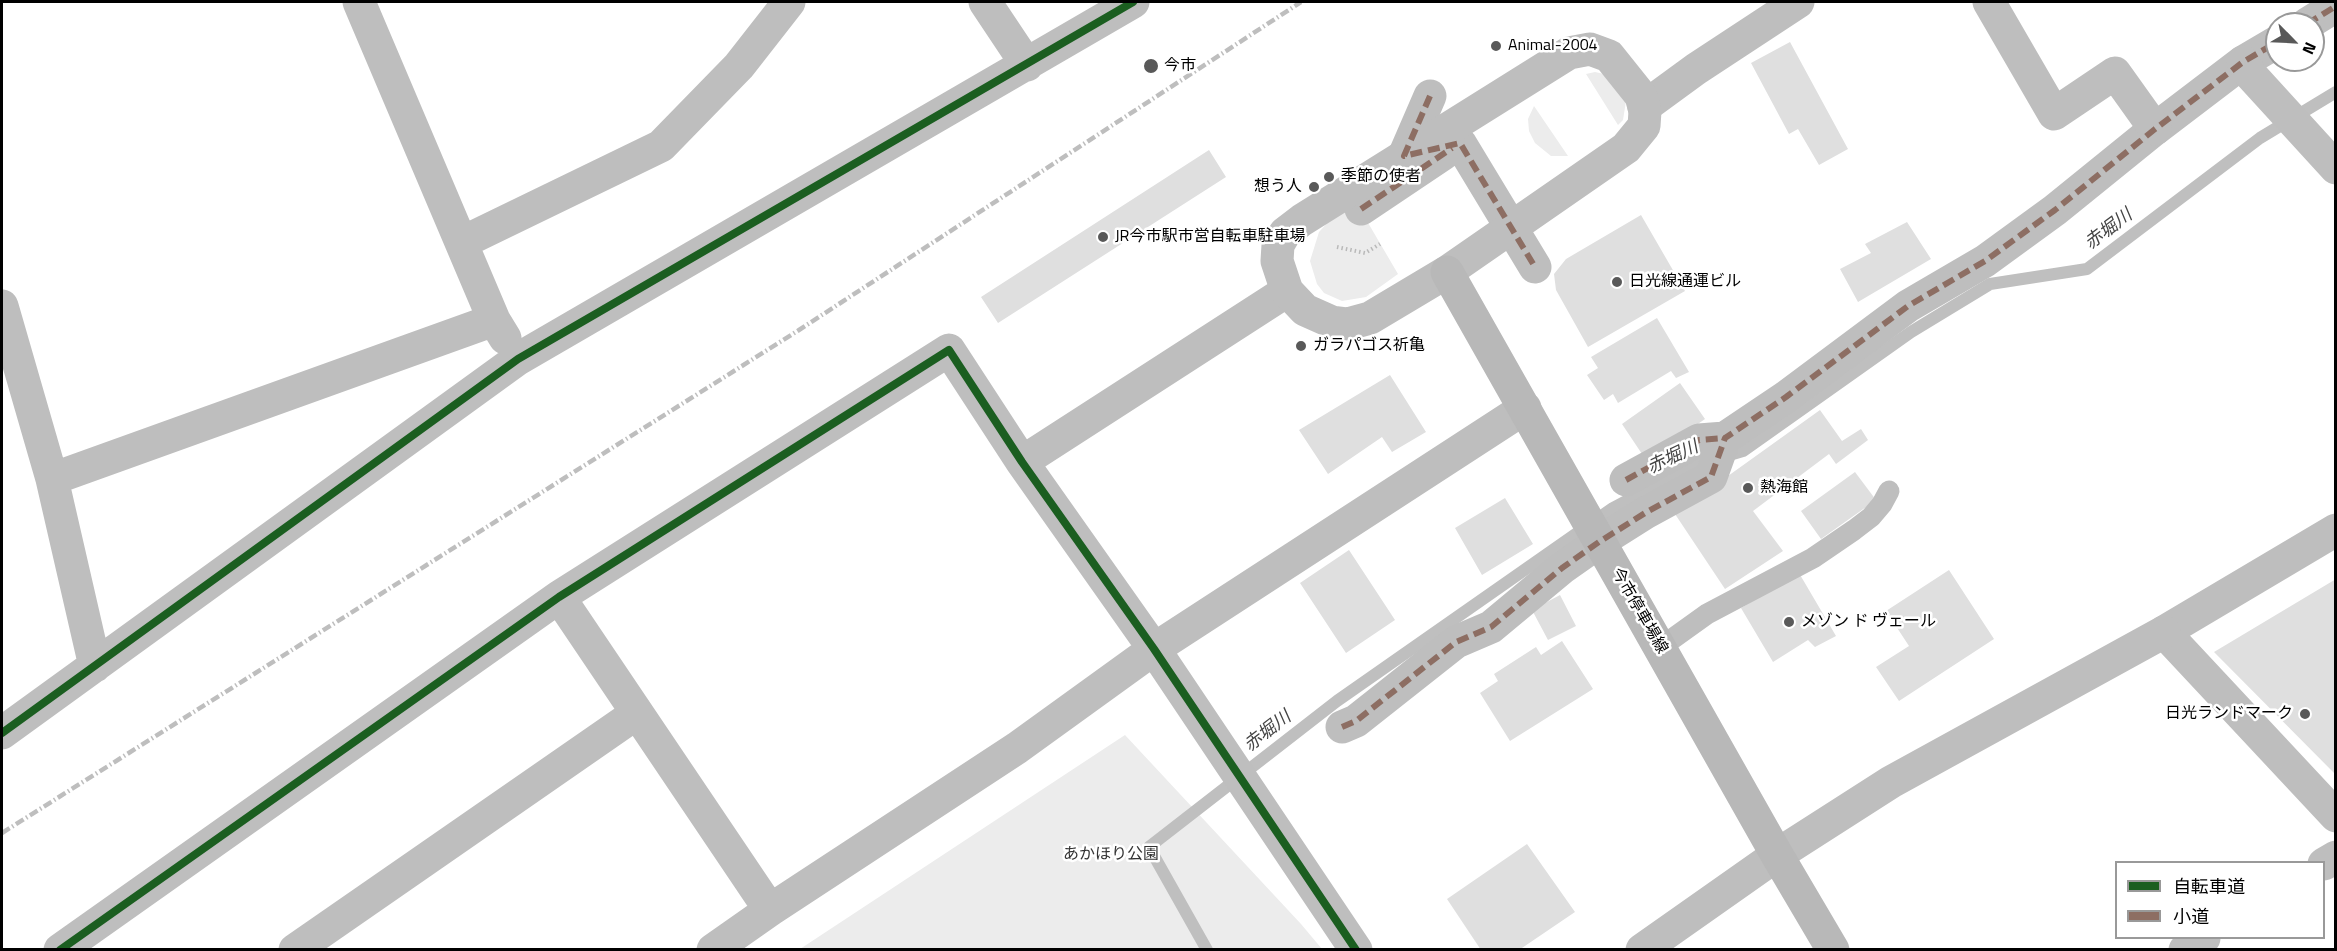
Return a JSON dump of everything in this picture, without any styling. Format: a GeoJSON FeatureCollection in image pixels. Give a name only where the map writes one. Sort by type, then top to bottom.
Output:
{"type":"FeatureCollection","features":[{"type":"Feature","properties":{"kind":"main road","name":"今市停車場線"},"geometry":{"type":"LineString","coordinates":[[1447,272],[1833,950]]}},
{"type":"Feature","properties":{"kind":"street"},"geometry":{"type":"LineString","coordinates":[[359,2],[453,224],[463,242],[494,320],[518,359]]}},
{"type":"Feature","properties":{"kind":"street"},"geometry":{"type":"LineString","coordinates":[[463,242],[661,146],[739,66],[789,2]]}},
{"type":"Feature","properties":{"kind":"street"},"geometry":{"type":"LineString","coordinates":[[986,2],[1027,65]]}},
{"type":"Feature","properties":{"kind":"street"},"geometry":{"type":"LineString","coordinates":[[2,733],[518,359],[1133,2]]}},
{"type":"Feature","properties":{"kind":"street"},"geometry":{"type":"LineString","coordinates":[[1644,107],[1696,69],[1761,14],[1798,2]]}},
{"type":"Feature","properties":{"kind":"street"},"geometry":{"type":"LineString","coordinates":[[1989,2],[2054,114],[2115,73],[2155,129]]}},
{"type":"Feature","properties":{"kind":"street"},"geometry":{"type":"LineString","coordinates":[[1590,49],[1609,56],[1641,96],[1644,107],[1644,126],[1626,148],[1447,272],[1370,318],[1348,324],[1332,322],[1305,310],[1287,291],[1277,261],[1278,245],[1285,233],[1404,156],[1569,52],[1590,49]]}},
{"type":"Feature","properties":{"kind":"street"},"geometry":{"type":"LineString","coordinates":[[1626,480],[1699,440],[1724,439],[1786,397],[1908,306],[2002,248],[2055,210],[2155,129],[2243,62],[2265,49]]}},
{"type":"Feature","properties":{"kind":"street"},"geometry":{"type":"LineString","coordinates":[[2243,62],[2252,75],[2336,168]]}},
{"type":"Feature","properties":{"kind":"street"},"geometry":{"type":"LineString","coordinates":[[1404,156],[1430,96]]}},
{"type":"Feature","properties":{"kind":"street"},"geometry":{"type":"LineString","coordinates":[[1404,156],[1460,143]]}},
{"type":"Feature","properties":{"kind":"street"},"geometry":{"type":"LineString","coordinates":[[1460,143],[1535,267]]}},
{"type":"Feature","properties":{"kind":"street"},"geometry":{"type":"LineString","coordinates":[[1361,209],[1460,143]]}},
{"type":"Feature","properties":{"kind":"street"},"geometry":{"type":"LineString","coordinates":[[1022,462],[1287,291]]}},
{"type":"Feature","properties":{"kind":"street"},"geometry":{"type":"LineString","coordinates":[[2,306],[52,479],[95,666]]}},
{"type":"Feature","properties":{"kind":"street"},"geometry":{"type":"LineString","coordinates":[[52,479],[494,320]]}},
{"type":"Feature","properties":{"kind":"street"},"geometry":{"type":"LineString","coordinates":[[60,950],[559,597],[949,350],[1022,462],[1154,649],[1356,950]]}},
{"type":"Feature","properties":{"kind":"street"},"geometry":{"type":"LineString","coordinates":[[713,950],[1017,748],[1154,649],[1525,408]]}},
{"type":"Feature","properties":{"kind":"street"},"geometry":{"type":"LineString","coordinates":[[1342,727],[1356,721],[1456,642],[1491,627],[1599,540],[1711,477],[1724,439]]}},
{"type":"Feature","properties":{"kind":"street"},"geometry":{"type":"LineString","coordinates":[[1642,950],[1777,855],[1891,782],[2164,632],[2336,530]]}},
{"type":"Feature","properties":{"kind":"street"},"geometry":{"type":"LineString","coordinates":[[559,597],[770,910]]}},
{"type":"Feature","properties":{"kind":"street"},"geometry":{"type":"LineString","coordinates":[[2164,632],[2336,816]]}},
{"type":"Feature","properties":{"kind":"street"},"geometry":{"type":"LineString","coordinates":[[295,950],[638,713]]}},
{"type":"Feature","properties":{"kind":"street"},"geometry":{"type":"LineString","coordinates":[[2185,950],[2202,939]]}},
{"type":"Feature","properties":{"kind":"lane"},"geometry":{"type":"LineString","coordinates":[[1661,647],[1707,614],[1813,558],[1854,530],[1871,517],[1889,491]]}},
{"type":"Feature","properties":{"kind":"path"},"geometry":{"type":"LineString","coordinates":[[1337,247],[1365,253],[1380,244]]}},
{"type":"Feature","properties":{"kind":"green space"},"geometry":{"type":"Polygon","coordinates":[[[1595,72],[1604,74],[1626,101],[1623,120],[1618,125],[1586,74],[1595,72]]]}},
{"type":"Feature","properties":{"kind":"green space"},"geometry":{"type":"Polygon","coordinates":[[[1534,106],[1568,156],[1551,156],[1535,143],[1529,131],[1528,119],[1534,106]]]}},
{"type":"Feature","properties":{"kind":"green space"},"geometry":{"type":"Polygon","coordinates":[[[1357,204],[1398,274],[1366,297],[1342,301],[1324,293],[1317,284],[1310,261],[1319,232],[1329,221],[1357,204]]]}},
{"type":"Feature","properties":{"kind":"green space","name":"あかほり公園"},"geometry":{"type":"Polygon","coordinates":[[[1125,735],[1322,949],[800,949],[1125,735]]]}},
{"type":"Feature","properties":{"kind":"building"},"geometry":{"type":"Polygon","coordinates":[[[1790,42],[1848,149],[1819,165],[1798,129],[1789,134],[1751,63],[1790,42]]]}},
{"type":"Feature","properties":{"kind":"building","name":"JR今市駅市営自転車駐車場"},"geometry":{"type":"Polygon","coordinates":[[[1209,150],[1226,177],[998,323],[981,297],[1209,150]]]}},
{"type":"Feature","properties":{"kind":"building","name":"日光線通運ビル"},"geometry":{"type":"Polygon","coordinates":[[[1641,215],[1685,291],[1588,347],[1556,290],[1554,274],[1566,259],[1641,215]]]}},
{"type":"Feature","properties":{"kind":"building"},"geometry":{"type":"Polygon","coordinates":[[[1907,222],[1931,259],[1858,302],[1840,269],[1871,253],[1865,244],[1907,222]]]}},
{"type":"Feature","properties":{"kind":"building"},"geometry":{"type":"Polygon","coordinates":[[[1657,318],[1689,372],[1676,378],[1671,371],[1618,403],[1613,394],[1604,400],[1587,375],[1598,368],[1591,357],[1657,318]]]}},
{"type":"Feature","properties":{"kind":"building"},"geometry":{"type":"Polygon","coordinates":[[[1390,375],[1426,432],[1392,452],[1382,437],[1328,474],[1299,430],[1390,375]]]}},
{"type":"Feature","properties":{"kind":"building"},"geometry":{"type":"Polygon","coordinates":[[[1680,383],[1705,419],[1646,460],[1622,424],[1680,383]]]}},
{"type":"Feature","properties":{"kind":"building","name":"熱海館"},"geometry":{"type":"Polygon","coordinates":[[[1820,410],[1842,441],[1861,429],[1868,440],[1836,464],[1829,454],[1753,511],[1783,551],[1725,589],[1675,514],[1820,410]]]}},
{"type":"Feature","properties":{"kind":"building"},"geometry":{"type":"Polygon","coordinates":[[[1855,472],[1876,500],[1821,539],[1801,511],[1855,472]]]}},
{"type":"Feature","properties":{"kind":"building"},"geometry":{"type":"Polygon","coordinates":[[[1505,498],[1533,544],[1482,575],[1455,528],[1505,498]]]}},
{"type":"Feature","properties":{"kind":"building"},"geometry":{"type":"Polygon","coordinates":[[[1349,550],[1395,620],[1346,653],[1300,583],[1349,550]]]}},
{"type":"Feature","properties":{"kind":"building"},"geometry":{"type":"Polygon","coordinates":[[[1949,570],[1994,639],[1899,701],[1876,667],[1909,646],[1886,611],[1949,570]]]}},
{"type":"Feature","properties":{"kind":"building","name":"メゾン ド ヴェール"},"geometry":{"type":"Polygon","coordinates":[[[1799,573],[1836,636],[1815,647],[1808,640],[1773,662],[1741,608],[1799,573]]]}},
{"type":"Feature","properties":{"kind":"building","name":"日光ランドマーク"},"geometry":{"type":"Polygon","coordinates":[[[2336,579],[2336,775],[2214,652],[2336,579]]]}},
{"type":"Feature","properties":{"kind":"building"},"geometry":{"type":"Polygon","coordinates":[[[1560,595],[1576,626],[1548,640],[1532,610],[1560,595]]]}},
{"type":"Feature","properties":{"kind":"building"},"geometry":{"type":"Polygon","coordinates":[[[1562,641],[1593,689],[1510,741],[1480,693],[1498,681],[1494,674],[1536,647],[1541,655],[1562,641]]]}},
{"type":"Feature","properties":{"kind":"building"},"geometry":{"type":"Polygon","coordinates":[[[1527,844],[1575,912],[1519,950],[1481,950],[1447,899],[1527,844]]]}},
{"type":"Feature","properties":{"kind":"waterway","name":"赤堀川"},"geometry":{"type":"LineString","coordinates":[[1207,950],[1149,847],[1337,701],[1613,508],[1692,466],[1743,451],[1911,332],[1990,284],[2087,269],[2260,138],[2336,92]]}},
{"type":"Feature","properties":{"kind":"railway"},"geometry":{"type":"LineString","coordinates":[[2,833],[799,330],[1301,2]]}},
{"type":"Feature","properties":{"kind":"marked path"},"geometry":{"type":"LineString","coordinates":[[2325,13],[2336,6]]}},
{"type":"Feature","properties":{"kind":"marked path"},"geometry":{"type":"LineString","coordinates":[[1342,727],[1356,721],[1456,642],[1491,627],[1562,568],[1599,542],[1645,513],[1711,477],[1725,438],[1786,397],[1908,306],[1985,261],[2055,210],[2243,62],[2265,49]]}},
{"type":"Feature","properties":{"kind":"marked path"},"geometry":{"type":"LineString","coordinates":[[1430,96],[1404,156],[1460,143],[1535,267]]}},
{"type":"Feature","properties":{"kind":"marked path"},"geometry":{"type":"LineString","coordinates":[[1361,209],[1452,148]]}},
{"type":"Feature","properties":{"kind":"marked path"},"geometry":{"type":"LineString","coordinates":[[1626,480],[1699,440],[1725,438]]}},
{"type":"Feature","properties":{"kind":"cycle path"},"geometry":{"type":"LineString","coordinates":[[2,733],[518,359],[1133,2]]}},
{"type":"Feature","properties":{"kind":"cycle path"},"geometry":{"type":"LineString","coordinates":[[60,950],[559,597],[949,350],[1022,462],[1154,649],[1356,950]]}},
{"type":"Feature","properties":{"kind":"place","name":"Animal-2004"},"geometry":{"type":"Point","coordinates":[1496,46]}},
{"type":"Feature","properties":{"kind":"place","name":"今市"},"geometry":{"type":"Point","coordinates":[1151,66]}},
{"type":"Feature","properties":{"kind":"place","name":"季節の使者"},"geometry":{"type":"Point","coordinates":[1329,177]}},
{"type":"Feature","properties":{"kind":"place","name":"想う人"},"geometry":{"type":"Point","coordinates":[1314,187]}},
{"type":"Feature","properties":{"kind":"place","name":"JR今市駅市営自転車駐車場"},"geometry":{"type":"Point","coordinates":[1103,237]}},
{"type":"Feature","properties":{"kind":"place","name":"日光線通運ビル"},"geometry":{"type":"Point","coordinates":[1617,282]}},
{"type":"Feature","properties":{"kind":"place","name":"ガラパゴス祈亀"},"geometry":{"type":"Point","coordinates":[1301,346]}},
{"type":"Feature","properties":{"kind":"place","name":"熱海館"},"geometry":{"type":"Point","coordinates":[1748,488]}},
{"type":"Feature","properties":{"kind":"place","name":"メゾン ド ヴェール"},"geometry":{"type":"Point","coordinates":[1789,622]}},
{"type":"Feature","properties":{"kind":"place","name":"日光ランドマーク"},"geometry":{"type":"Point","coordinates":[2305,714]}}]}
